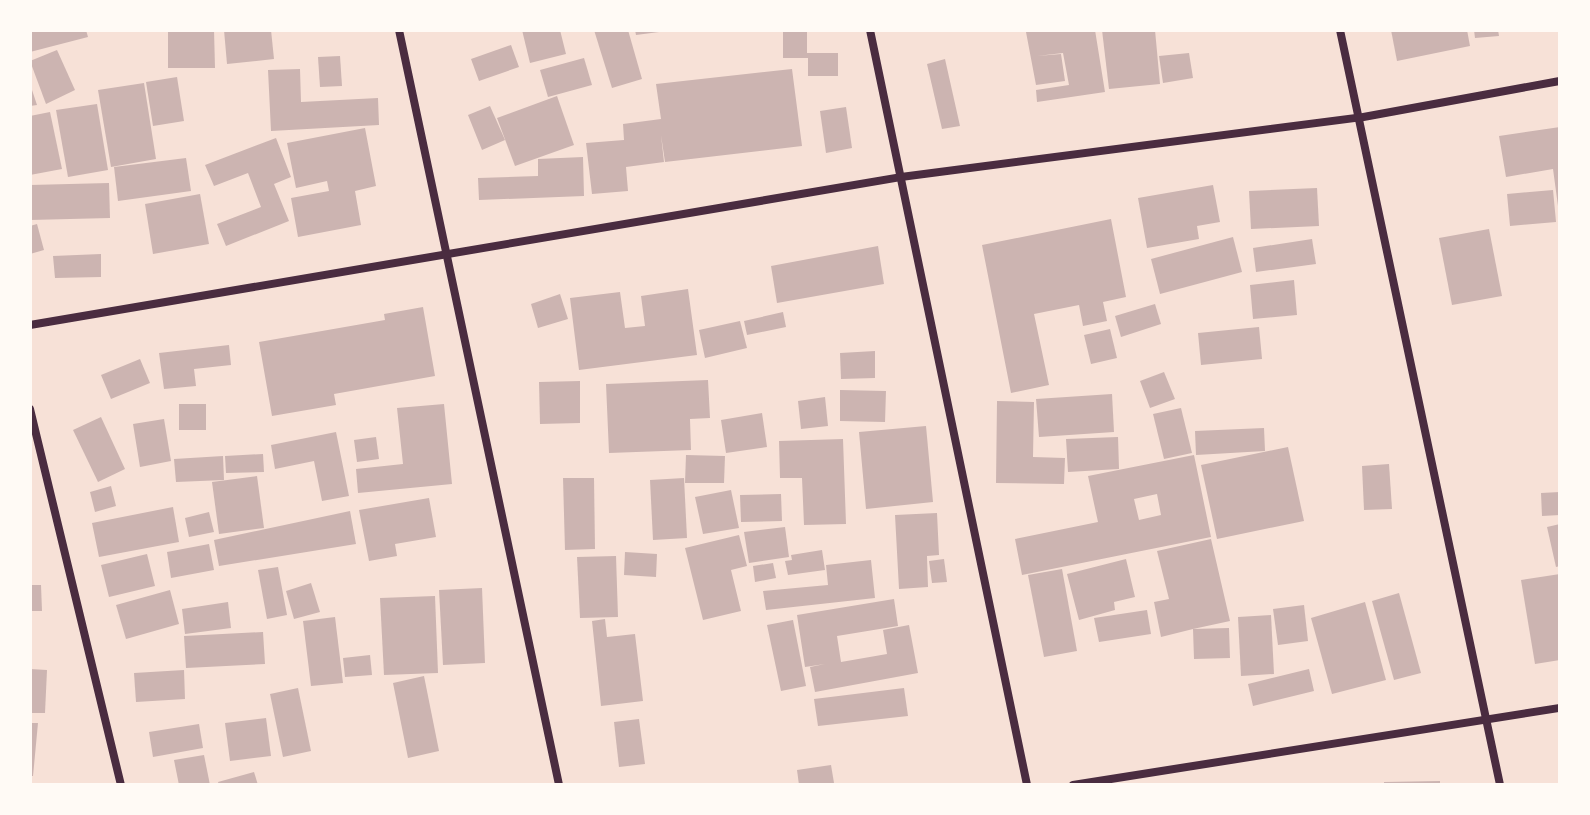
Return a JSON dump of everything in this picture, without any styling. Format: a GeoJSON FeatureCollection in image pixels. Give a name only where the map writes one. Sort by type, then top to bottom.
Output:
{"type":"FeatureCollection","features":[{"type":"Feature","properties":{"kind":"street"},"geometry":{"type":"LineString","coordinates":[[399,30],[559,785]]}},
{"type":"Feature","properties":{"kind":"street"},"geometry":{"type":"LineString","coordinates":[[870,30],[1027,785]]}},
{"type":"Feature","properties":{"kind":"street"},"geometry":{"type":"LineString","coordinates":[[1340,30],[1500,785]]}},
{"type":"Feature","properties":{"kind":"street"},"geometry":{"type":"LineString","coordinates":[[30,325],[446,251],[901,177],[1358,118],[1560,81]]}},
{"type":"Feature","properties":{"kind":"street"},"geometry":{"type":"LineString","coordinates":[[30,409],[121,785]]}},
{"type":"Feature","properties":{"kind":"street"},"geometry":{"type":"LineString","coordinates":[[1073,785],[1560,708]]}},
{"type":"Feature","properties":{"kind":"building"},"geometry":{"type":"Polygon","coordinates":[[[30,30],[86,30],[88,37],[30,52],[30,30]]]}},
{"type":"Feature","properties":{"kind":"building"},"geometry":{"type":"Polygon","coordinates":[[[168,30],[214,30],[215,68],[168,68],[168,30]]]}},
{"type":"Feature","properties":{"kind":"building"},"geometry":{"type":"Polygon","coordinates":[[[224,30],[271,30],[274,59],[227,64],[224,30]]]}},
{"type":"Feature","properties":{"kind":"building"},"geometry":{"type":"Polygon","coordinates":[[[522,30],[560,30],[566,54],[530,63],[522,30]]]}},
{"type":"Feature","properties":{"kind":"building"},"geometry":{"type":"Polygon","coordinates":[[[594,30],[628,30],[642,79],[612,88],[594,30]]]}},
{"type":"Feature","properties":{"kind":"building"},"geometry":{"type":"Polygon","coordinates":[[[635,30],[659,30],[659,32],[636,35],[635,30]]]}},
{"type":"Feature","properties":{"kind":"building"},"geometry":{"type":"Polygon","coordinates":[[[783,30],[807,30],[807,53],[838,53],[838,76],[808,76],[808,58],[783,58],[783,30]]]}},
{"type":"Feature","properties":{"kind":"building"},"geometry":{"type":"Polygon","coordinates":[[[1095,30],[1105,92],[1037,102],[1036,90],[1069,85],[1063,53],[1037,56],[1061,54],[1065,81],[1036,85],[1026,32],[1095,30]]]}},
{"type":"Feature","properties":{"kind":"building"},"geometry":{"type":"Polygon","coordinates":[[[1102,30],[1155,30],[1160,84],[1109,89],[1102,30]]]}},
{"type":"Feature","properties":{"kind":"building"},"geometry":{"type":"Polygon","coordinates":[[[1391,30],[1467,30],[1470,46],[1397,61],[1391,30]]]}},
{"type":"Feature","properties":{"kind":"building"},"geometry":{"type":"Polygon","coordinates":[[[1474,30],[1498,30],[1499,36],[1475,38],[1474,30]]]}},
{"type":"Feature","properties":{"kind":"building"},"geometry":{"type":"Polygon","coordinates":[[[511,45],[519,67],[479,81],[471,59],[511,45]]]}},
{"type":"Feature","properties":{"kind":"building"},"geometry":{"type":"Polygon","coordinates":[[[57,50],[75,90],[46,104],[30,61],[57,50]]]}},
{"type":"Feature","properties":{"kind":"building"},"geometry":{"type":"Polygon","coordinates":[[[1189,53],[1193,78],[1163,83],[1159,56],[1189,53]]]}},
{"type":"Feature","properties":{"kind":"building"},"geometry":{"type":"Polygon","coordinates":[[[340,56],[342,86],[320,87],[318,57],[340,56]]]}},
{"type":"Feature","properties":{"kind":"building"},"geometry":{"type":"Polygon","coordinates":[[[584,58],[592,85],[548,97],[540,70],[584,58]]]}},
{"type":"Feature","properties":{"kind":"building"},"geometry":{"type":"Polygon","coordinates":[[[945,59],[960,126],[942,129],[927,64],[945,59]]]}},
{"type":"Feature","properties":{"kind":"building"},"geometry":{"type":"Polygon","coordinates":[[[300,69],[301,102],[378,98],[379,125],[271,131],[268,70],[300,69]]]}},
{"type":"Feature","properties":{"kind":"building"},"geometry":{"type":"Polygon","coordinates":[[[792,69],[802,146],[665,162],[661,135],[664,162],[626,167],[628,191],[592,194],[586,143],[624,140],[623,124],[661,119],[656,84],[792,69]]]}},
{"type":"Feature","properties":{"kind":"building"},"geometry":{"type":"Polygon","coordinates":[[[177,77],[184,121],[153,126],[146,82],[177,77]]]}},
{"type":"Feature","properties":{"kind":"building"},"geometry":{"type":"Polygon","coordinates":[[[144,83],[156,159],[111,167],[98,90],[144,83]]]}},
{"type":"Feature","properties":{"kind":"building"},"geometry":{"type":"Polygon","coordinates":[[[30,84],[37,105],[30,106],[30,84]]]}},
{"type":"Feature","properties":{"kind":"building"},"geometry":{"type":"Polygon","coordinates":[[[557,96],[574,145],[515,166],[497,118],[557,96]]]}},
{"type":"Feature","properties":{"kind":"building"},"geometry":{"type":"Polygon","coordinates":[[[97,104],[108,170],[68,177],[56,110],[97,104]]]}},
{"type":"Feature","properties":{"kind":"building"},"geometry":{"type":"Polygon","coordinates":[[[490,106],[505,140],[482,150],[468,115],[490,106]]]}},
{"type":"Feature","properties":{"kind":"building"},"geometry":{"type":"Polygon","coordinates":[[[846,107],[852,148],[826,153],[820,111],[846,107]]]}},
{"type":"Feature","properties":{"kind":"building"},"geometry":{"type":"Polygon","coordinates":[[[50,112],[62,169],[30,175],[30,116],[50,112]]]}},
{"type":"Feature","properties":{"kind":"building"},"geometry":{"type":"Polygon","coordinates":[[[1560,127],[1558,206],[1553,169],[1506,177],[1499,136],[1560,127]]]}},
{"type":"Feature","properties":{"kind":"building"},"geometry":{"type":"Polygon","coordinates":[[[365,128],[376,186],[355,191],[361,225],[298,237],[291,198],[329,191],[327,181],[296,188],[287,143],[365,128]]]}},
{"type":"Feature","properties":{"kind":"building"},"geometry":{"type":"Polygon","coordinates":[[[276,138],[291,177],[274,184],[289,221],[226,246],[217,224],[261,207],[248,173],[214,186],[205,165],[276,138]]]}},
{"type":"Feature","properties":{"kind":"building"},"geometry":{"type":"Polygon","coordinates":[[[583,157],[584,196],[479,200],[478,178],[538,176],[538,159],[583,157]]]}},
{"type":"Feature","properties":{"kind":"building"},"geometry":{"type":"Polygon","coordinates":[[[186,158],[191,191],[118,201],[114,167],[186,158]]]}},
{"type":"Feature","properties":{"kind":"building"},"geometry":{"type":"Polygon","coordinates":[[[109,183],[110,218],[30,220],[30,185],[109,183]]]}},
{"type":"Feature","properties":{"kind":"building"},"geometry":{"type":"Polygon","coordinates":[[[1213,185],[1220,222],[1197,226],[1199,239],[1147,248],[1138,198],[1213,185]]]}},
{"type":"Feature","properties":{"kind":"building"},"geometry":{"type":"Polygon","coordinates":[[[1317,188],[1319,226],[1251,229],[1249,191],[1317,188]]]}},
{"type":"Feature","properties":{"kind":"building"},"geometry":{"type":"Polygon","coordinates":[[[1553,190],[1556,222],[1510,226],[1507,194],[1553,190]]]}},
{"type":"Feature","properties":{"kind":"building"},"geometry":{"type":"Polygon","coordinates":[[[200,194],[209,244],[153,254],[145,204],[200,194]]]}},
{"type":"Feature","properties":{"kind":"building"},"geometry":{"type":"Polygon","coordinates":[[[1111,219],[1126,297],[1103,302],[1107,321],[1083,326],[1079,305],[1034,314],[1049,385],[1011,393],[982,245],[1111,219]]]}},
{"type":"Feature","properties":{"kind":"building"},"geometry":{"type":"Polygon","coordinates":[[[37,224],[44,250],[30,254],[30,226],[37,224]]]}},
{"type":"Feature","properties":{"kind":"building"},"geometry":{"type":"Polygon","coordinates":[[[1489,229],[1502,296],[1452,305],[1439,238],[1489,229]]]}},
{"type":"Feature","properties":{"kind":"building"},"geometry":{"type":"Polygon","coordinates":[[[1233,237],[1242,272],[1160,294],[1151,259],[1233,237]]]}},
{"type":"Feature","properties":{"kind":"building"},"geometry":{"type":"Polygon","coordinates":[[[1312,239],[1316,264],[1256,272],[1253,248],[1312,239]]]}},
{"type":"Feature","properties":{"kind":"building"},"geometry":{"type":"Polygon","coordinates":[[[878,246],[884,284],[777,303],[771,266],[878,246]]]}},
{"type":"Feature","properties":{"kind":"building"},"geometry":{"type":"Polygon","coordinates":[[[101,254],[101,277],[55,278],[53,256],[101,254]]]}},
{"type":"Feature","properties":{"kind":"building"},"geometry":{"type":"Polygon","coordinates":[[[1294,280],[1297,315],[1253,319],[1250,285],[1294,280]]]}},
{"type":"Feature","properties":{"kind":"building"},"geometry":{"type":"Polygon","coordinates":[[[688,289],[697,355],[579,370],[570,298],[620,292],[625,328],[645,326],[641,296],[688,289]]]}},
{"type":"Feature","properties":{"kind":"building"},"geometry":{"type":"Polygon","coordinates":[[[560,294],[568,319],[538,328],[531,304],[560,294]]]}},
{"type":"Feature","properties":{"kind":"building"},"geometry":{"type":"Polygon","coordinates":[[[1155,304],[1161,324],[1121,337],[1115,316],[1155,304]]]}},
{"type":"Feature","properties":{"kind":"building"},"geometry":{"type":"Polygon","coordinates":[[[423,307],[435,376],[334,394],[336,405],[272,416],[259,342],[385,320],[384,314],[423,307]]]}},
{"type":"Feature","properties":{"kind":"building"},"geometry":{"type":"Polygon","coordinates":[[[783,312],[786,327],[747,335],[744,321],[783,312]]]}},
{"type":"Feature","properties":{"kind":"building"},"geometry":{"type":"Polygon","coordinates":[[[740,321],[747,348],[705,358],[699,330],[740,321]]]}},
{"type":"Feature","properties":{"kind":"building"},"geometry":{"type":"Polygon","coordinates":[[[1259,327],[1262,359],[1201,365],[1198,333],[1259,327]]]}},
{"type":"Feature","properties":{"kind":"building"},"geometry":{"type":"Polygon","coordinates":[[[1110,329],[1117,358],[1091,364],[1084,335],[1110,329]]]}},
{"type":"Feature","properties":{"kind":"building"},"geometry":{"type":"Polygon","coordinates":[[[229,345],[231,365],[194,369],[196,386],[164,389],[159,353],[229,345]]]}},
{"type":"Feature","properties":{"kind":"building"},"geometry":{"type":"Polygon","coordinates":[[[875,351],[875,378],[841,379],[840,353],[875,351]]]}},
{"type":"Feature","properties":{"kind":"building"},"geometry":{"type":"Polygon","coordinates":[[[140,359],[150,383],[111,399],[101,375],[140,359]]]}},
{"type":"Feature","properties":{"kind":"building"},"geometry":{"type":"Polygon","coordinates":[[[1164,372],[1175,399],[1150,408],[1140,381],[1164,372]]]}},
{"type":"Feature","properties":{"kind":"building"},"geometry":{"type":"Polygon","coordinates":[[[708,380],[710,418],[690,419],[691,450],[609,453],[606,384],[708,380]]]}},
{"type":"Feature","properties":{"kind":"building"},"geometry":{"type":"Polygon","coordinates":[[[580,381],[580,423],[540,424],[539,382],[580,381]]]}},
{"type":"Feature","properties":{"kind":"building"},"geometry":{"type":"Polygon","coordinates":[[[840,390],[886,391],[885,422],[840,421],[840,390]]]}},
{"type":"Feature","properties":{"kind":"building"},"geometry":{"type":"Polygon","coordinates":[[[1112,394],[1114,432],[1039,437],[1036,399],[1112,394]]]}},
{"type":"Feature","properties":{"kind":"building"},"geometry":{"type":"Polygon","coordinates":[[[825,397],[828,426],[801,429],[798,401],[825,397]]]}},
{"type":"Feature","properties":{"kind":"building"},"geometry":{"type":"Polygon","coordinates":[[[997,401],[1034,402],[1033,457],[1065,458],[1064,484],[996,483],[997,401]]]}},
{"type":"Feature","properties":{"kind":"building"},"geometry":{"type":"Polygon","coordinates":[[[179,404],[206,404],[206,430],[179,430],[179,404]]]}},
{"type":"Feature","properties":{"kind":"building"},"geometry":{"type":"Polygon","coordinates":[[[444,404],[452,484],[358,493],[356,469],[403,464],[397,408],[444,404]]]}},
{"type":"Feature","properties":{"kind":"building"},"geometry":{"type":"Polygon","coordinates":[[[1181,408],[1192,453],[1164,459],[1153,414],[1181,408]]]}},
{"type":"Feature","properties":{"kind":"building"},"geometry":{"type":"Polygon","coordinates":[[[762,413],[767,447],[726,453],[721,420],[762,413]]]}},
{"type":"Feature","properties":{"kind":"building"},"geometry":{"type":"Polygon","coordinates":[[[101,417],[125,469],[98,482],[73,430],[101,417]]]}},
{"type":"Feature","properties":{"kind":"building"},"geometry":{"type":"Polygon","coordinates":[[[164,419],[171,461],[140,467],[133,424],[164,419]]]}},
{"type":"Feature","properties":{"kind":"building"},"geometry":{"type":"Polygon","coordinates":[[[926,426],[933,502],[866,509],[859,432],[926,426]]]}},
{"type":"Feature","properties":{"kind":"building"},"geometry":{"type":"Polygon","coordinates":[[[1264,428],[1265,451],[1196,455],[1195,431],[1264,428]]]}},
{"type":"Feature","properties":{"kind":"building"},"geometry":{"type":"Polygon","coordinates":[[[336,432],[349,496],[322,501],[314,461],[275,469],[271,445],[336,432]]]}},
{"type":"Feature","properties":{"kind":"building"},"geometry":{"type":"Polygon","coordinates":[[[376,437],[379,459],[357,462],[354,440],[376,437]]]}},
{"type":"Feature","properties":{"kind":"building"},"geometry":{"type":"Polygon","coordinates":[[[1118,437],[1119,469],[1068,472],[1066,439],[1118,437]]]}},
{"type":"Feature","properties":{"kind":"building"},"geometry":{"type":"Polygon","coordinates":[[[843,439],[846,524],[804,525],[802,478],[780,478],[779,441],[843,439]]]}},
{"type":"Feature","properties":{"kind":"building"},"geometry":{"type":"Polygon","coordinates":[[[1288,447],[1304,521],[1217,539],[1201,465],[1288,447]]]}},
{"type":"Feature","properties":{"kind":"building"},"geometry":{"type":"Polygon","coordinates":[[[263,454],[264,472],[226,473],[225,456],[263,454]]]}},
{"type":"Feature","properties":{"kind":"building"},"geometry":{"type":"Polygon","coordinates":[[[686,455],[725,456],[724,483],[685,483],[686,455]]]}},
{"type":"Feature","properties":{"kind":"building"},"geometry":{"type":"Polygon","coordinates":[[[1194,455],[1211,537],[1022,575],[1015,539],[1098,522],[1088,476],[1194,455]],[[1157,494],[1134,499],[1139,520],[1161,515],[1157,494]]]}},
{"type":"Feature","properties":{"kind":"building"},"geometry":{"type":"Polygon","coordinates":[[[223,456],[224,480],[176,482],[174,459],[223,456]]]}},
{"type":"Feature","properties":{"kind":"building"},"geometry":{"type":"Polygon","coordinates":[[[1389,464],[1392,509],[1364,510],[1362,466],[1389,464]]]}},
{"type":"Feature","properties":{"kind":"building"},"geometry":{"type":"Polygon","coordinates":[[[257,476],[264,528],[219,534],[212,482],[257,476]]]}},
{"type":"Feature","properties":{"kind":"building"},"geometry":{"type":"Polygon","coordinates":[[[563,478],[594,478],[595,549],[565,550],[563,478]]]}},
{"type":"Feature","properties":{"kind":"building"},"geometry":{"type":"Polygon","coordinates":[[[684,478],[687,538],[653,540],[650,480],[684,478]]]}},
{"type":"Feature","properties":{"kind":"building"},"geometry":{"type":"Polygon","coordinates":[[[111,486],[116,506],[95,512],[90,492],[111,486]]]}},
{"type":"Feature","properties":{"kind":"building"},"geometry":{"type":"Polygon","coordinates":[[[731,490],[739,528],[703,534],[695,497],[731,490]]]}},
{"type":"Feature","properties":{"kind":"building"},"geometry":{"type":"Polygon","coordinates":[[[1560,492],[1560,515],[1542,516],[1541,493],[1560,492]]]}},
{"type":"Feature","properties":{"kind":"building"},"geometry":{"type":"Polygon","coordinates":[[[781,494],[782,521],[741,522],[740,495],[781,494]]]}},
{"type":"Feature","properties":{"kind":"building"},"geometry":{"type":"Polygon","coordinates":[[[429,498],[436,537],[395,544],[397,556],[369,561],[359,510],[429,498]]]}},
{"type":"Feature","properties":{"kind":"building"},"geometry":{"type":"Polygon","coordinates":[[[173,507],[179,542],[99,557],[92,523],[173,507]]]}},
{"type":"Feature","properties":{"kind":"building"},"geometry":{"type":"Polygon","coordinates":[[[350,511],[356,544],[219,566],[214,540],[350,511]]]}},
{"type":"Feature","properties":{"kind":"building"},"geometry":{"type":"Polygon","coordinates":[[[209,512],[214,532],[189,537],[185,518],[209,512]]]}},
{"type":"Feature","properties":{"kind":"building"},"geometry":{"type":"Polygon","coordinates":[[[937,513],[939,555],[927,556],[928,587],[899,589],[895,515],[937,513]]]}},
{"type":"Feature","properties":{"kind":"building"},"geometry":{"type":"Polygon","coordinates":[[[1560,524],[1560,566],[1556,567],[1547,527],[1560,524]]]}},
{"type":"Feature","properties":{"kind":"building"},"geometry":{"type":"Polygon","coordinates":[[[785,527],[789,557],[749,563],[744,532],[785,527]]]}},
{"type":"Feature","properties":{"kind":"building"},"geometry":{"type":"Polygon","coordinates":[[[739,535],[747,566],[731,570],[741,611],[703,620],[685,548],[739,535]]]}},
{"type":"Feature","properties":{"kind":"building"},"geometry":{"type":"Polygon","coordinates":[[[1211,539],[1230,621],[1161,637],[1154,602],[1169,599],[1157,551],[1211,539]]]}},
{"type":"Feature","properties":{"kind":"building"},"geometry":{"type":"Polygon","coordinates":[[[209,544],[214,570],[171,578],[167,552],[209,544]]]}},
{"type":"Feature","properties":{"kind":"building"},"geometry":{"type":"Polygon","coordinates":[[[822,550],[825,570],[788,575],[785,561],[792,560],[791,555],[822,550]]]}},
{"type":"Feature","properties":{"kind":"building"},"geometry":{"type":"Polygon","coordinates":[[[625,552],[657,554],[656,577],[624,575],[625,552]]]}},
{"type":"Feature","properties":{"kind":"building"},"geometry":{"type":"Polygon","coordinates":[[[147,554],[155,586],[109,597],[101,565],[147,554]]]}},
{"type":"Feature","properties":{"kind":"building"},"geometry":{"type":"Polygon","coordinates":[[[616,556],[618,617],[580,618],[577,557],[616,556]]]}},
{"type":"Feature","properties":{"kind":"building"},"geometry":{"type":"Polygon","coordinates":[[[944,559],[947,582],[932,583],[929,561],[944,559]]]}},
{"type":"Feature","properties":{"kind":"building"},"geometry":{"type":"Polygon","coordinates":[[[1126,559],[1135,597],[1114,602],[1115,610],[1079,620],[1067,574],[1126,559]]]}},
{"type":"Feature","properties":{"kind":"building"},"geometry":{"type":"Polygon","coordinates":[[[871,560],[875,598],[766,610],[763,591],[828,585],[826,565],[871,560]]]}},
{"type":"Feature","properties":{"kind":"building"},"geometry":{"type":"Polygon","coordinates":[[[773,563],[776,578],[755,582],[753,566],[773,563]]]}},
{"type":"Feature","properties":{"kind":"building"},"geometry":{"type":"Polygon","coordinates":[[[278,567],[287,615],[267,619],[258,570],[278,567]]]}},
{"type":"Feature","properties":{"kind":"building"},"geometry":{"type":"Polygon","coordinates":[[[1062,569],[1077,651],[1044,657],[1028,575],[1062,569]]]}},
{"type":"Feature","properties":{"kind":"building"},"geometry":{"type":"Polygon","coordinates":[[[1560,574],[1560,660],[1535,664],[1521,580],[1560,574]]]}},
{"type":"Feature","properties":{"kind":"building"},"geometry":{"type":"Polygon","coordinates":[[[311,583],[320,612],[294,619],[286,591],[311,583]]]}},
{"type":"Feature","properties":{"kind":"building"},"geometry":{"type":"Polygon","coordinates":[[[30,585],[41,585],[42,611],[30,611],[30,585]]]}},
{"type":"Feature","properties":{"kind":"building"},"geometry":{"type":"Polygon","coordinates":[[[482,588],[485,663],[443,665],[439,590],[482,588]]]}},
{"type":"Feature","properties":{"kind":"building"},"geometry":{"type":"Polygon","coordinates":[[[170,590],[179,624],[126,639],[116,605],[170,590]]]}},
{"type":"Feature","properties":{"kind":"building"},"geometry":{"type":"Polygon","coordinates":[[[1399,593],[1421,673],[1394,680],[1372,601],[1399,593]]]}},
{"type":"Feature","properties":{"kind":"building"},"geometry":{"type":"Polygon","coordinates":[[[435,596],[438,673],[384,675],[380,598],[435,596]]]}},
{"type":"Feature","properties":{"kind":"building"},"geometry":{"type":"Polygon","coordinates":[[[894,599],[898,626],[837,636],[841,662],[887,654],[883,630],[909,625],[918,673],[815,692],[810,667],[825,664],[805,667],[797,615],[894,599]]]}},
{"type":"Feature","properties":{"kind":"building"},"geometry":{"type":"Polygon","coordinates":[[[228,602],[231,628],[185,634],[182,609],[228,602]]]}},
{"type":"Feature","properties":{"kind":"building"},"geometry":{"type":"Polygon","coordinates":[[[1365,602],[1386,680],[1332,694],[1311,618],[1365,602]]]}},
{"type":"Feature","properties":{"kind":"building"},"geometry":{"type":"Polygon","coordinates":[[[1304,605],[1308,641],[1278,645],[1273,609],[1304,605]]]}},
{"type":"Feature","properties":{"kind":"building"},"geometry":{"type":"Polygon","coordinates":[[[1147,610],[1151,634],[1099,642],[1094,618],[1147,610]]]}},
{"type":"Feature","properties":{"kind":"building"},"geometry":{"type":"Polygon","coordinates":[[[1271,615],[1274,674],[1241,676],[1238,617],[1271,615]]]}},
{"type":"Feature","properties":{"kind":"building"},"geometry":{"type":"Polygon","coordinates":[[[335,617],[343,683],[311,686],[303,621],[335,617]]]}},
{"type":"Feature","properties":{"kind":"building"},"geometry":{"type":"Polygon","coordinates":[[[605,619],[607,637],[635,634],[643,701],[601,706],[592,621],[605,619]]]}},
{"type":"Feature","properties":{"kind":"building"},"geometry":{"type":"Polygon","coordinates":[[[793,620],[806,686],[781,691],[767,625],[793,620]]]}},
{"type":"Feature","properties":{"kind":"building"},"geometry":{"type":"Polygon","coordinates":[[[1229,628],[1230,658],[1194,659],[1193,629],[1229,628]]]}},
{"type":"Feature","properties":{"kind":"building"},"geometry":{"type":"Polygon","coordinates":[[[263,632],[265,664],[186,668],[184,636],[263,632]]]}},
{"type":"Feature","properties":{"kind":"building"},"geometry":{"type":"Polygon","coordinates":[[[370,655],[372,675],[345,677],[343,658],[370,655]]]}},
{"type":"Feature","properties":{"kind":"building"},"geometry":{"type":"Polygon","coordinates":[[[30,669],[47,670],[45,713],[30,713],[30,669]]]}},
{"type":"Feature","properties":{"kind":"building"},"geometry":{"type":"Polygon","coordinates":[[[1309,669],[1314,691],[1253,706],[1248,684],[1309,669]]]}},
{"type":"Feature","properties":{"kind":"building"},"geometry":{"type":"Polygon","coordinates":[[[184,670],[185,699],[136,702],[134,673],[184,670]]]}},
{"type":"Feature","properties":{"kind":"building"},"geometry":{"type":"Polygon","coordinates":[[[424,676],[439,751],[408,758],[393,683],[424,676]]]}},
{"type":"Feature","properties":{"kind":"building"},"geometry":{"type":"Polygon","coordinates":[[[298,688],[311,751],[283,757],[270,694],[298,688]]]}},
{"type":"Feature","properties":{"kind":"building"},"geometry":{"type":"Polygon","coordinates":[[[904,688],[908,716],[818,726],[814,699],[904,688]]]}},
{"type":"Feature","properties":{"kind":"building"},"geometry":{"type":"Polygon","coordinates":[[[266,718],[271,756],[230,761],[225,723],[266,718]]]}},
{"type":"Feature","properties":{"kind":"building"},"geometry":{"type":"Polygon","coordinates":[[[639,719],[645,764],[619,767],[614,722],[639,719]]]}},
{"type":"Feature","properties":{"kind":"building"},"geometry":{"type":"Polygon","coordinates":[[[30,723],[38,723],[33,776],[30,776],[30,723]]]}},
{"type":"Feature","properties":{"kind":"building"},"geometry":{"type":"Polygon","coordinates":[[[199,724],[203,748],[153,757],[149,732],[199,724]]]}},
{"type":"Feature","properties":{"kind":"building"},"geometry":{"type":"Polygon","coordinates":[[[204,755],[210,785],[179,785],[174,760],[204,755]]]}},
{"type":"Feature","properties":{"kind":"building"},"geometry":{"type":"Polygon","coordinates":[[[831,765],[834,783],[799,785],[797,770],[831,765]]]}},
{"type":"Feature","properties":{"kind":"building"},"geometry":{"type":"Polygon","coordinates":[[[254,772],[258,785],[219,785],[218,782],[254,772]]]}},
{"type":"Feature","properties":{"kind":"building"},"geometry":{"type":"Polygon","coordinates":[[[1440,781],[1440,785],[1384,785],[1384,782],[1440,781]]]}}]}
